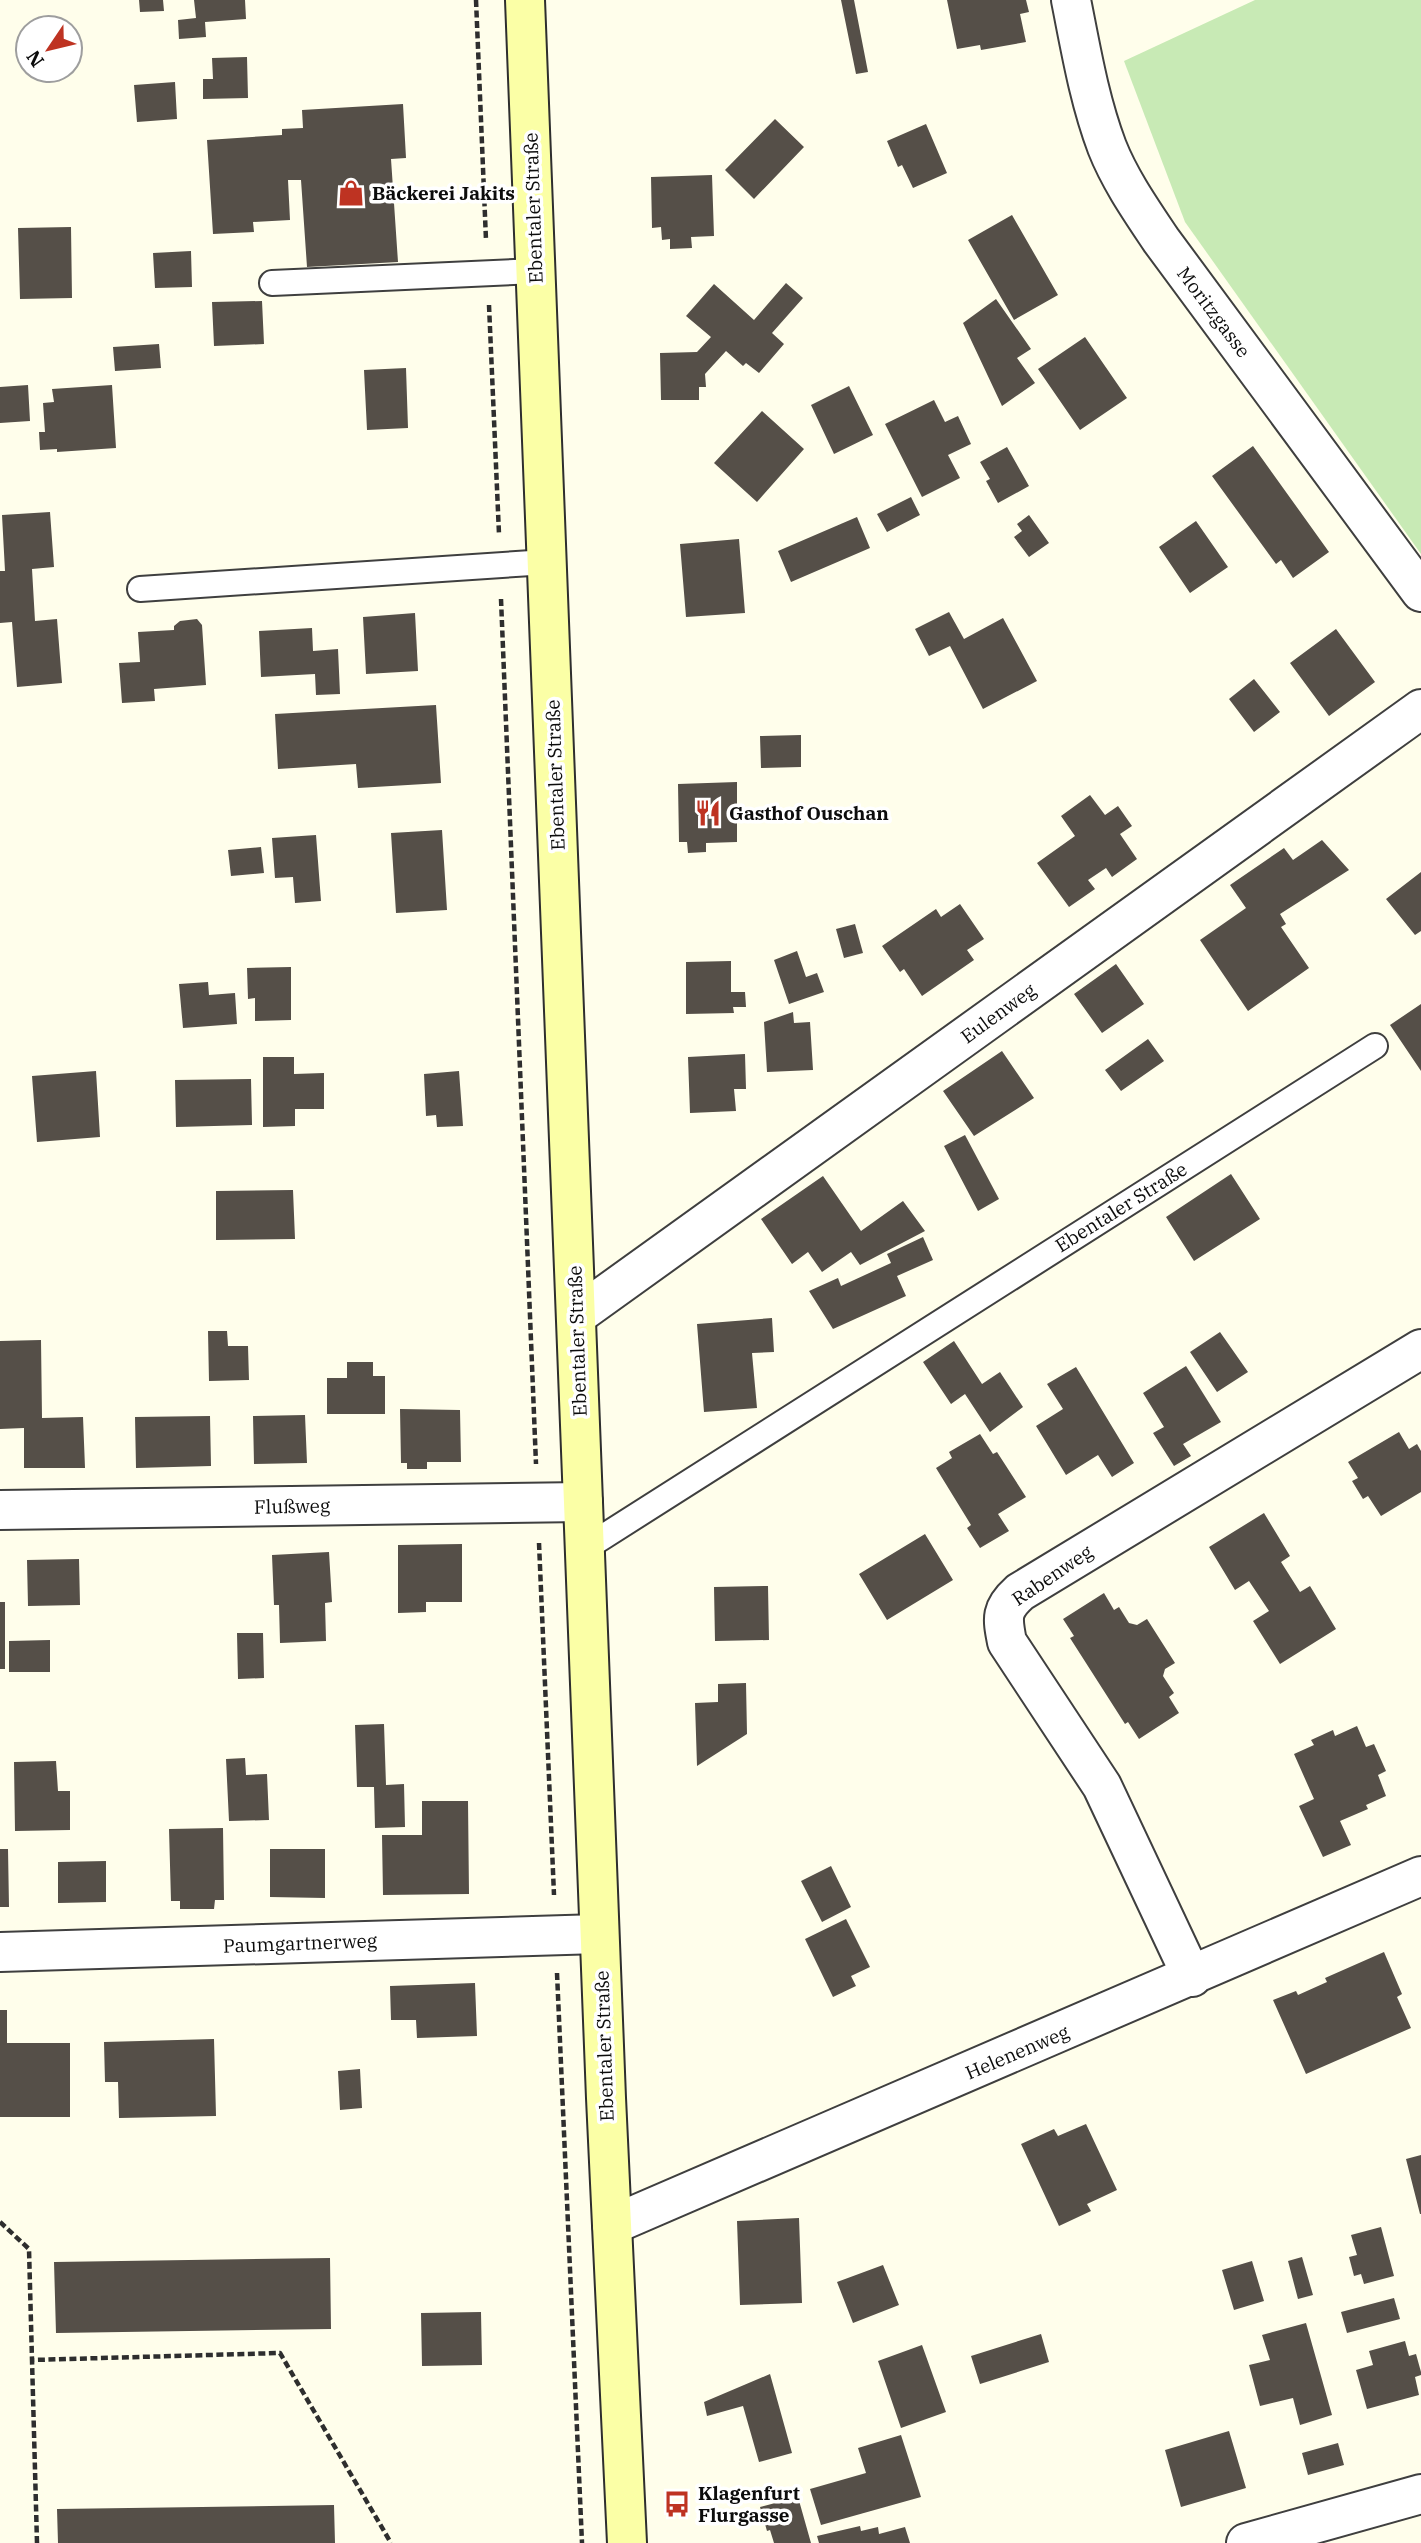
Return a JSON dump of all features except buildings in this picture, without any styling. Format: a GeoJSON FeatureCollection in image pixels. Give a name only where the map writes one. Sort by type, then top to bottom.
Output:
{"type":"FeatureCollection","features":[{"type":"Feature","properties":{"kind":"main road","name":"Ebentaler Straße"},"geometry":{"type":"LineString","coordinates":[[526,0],[599,1934],[627,2543]]}},
{"type":"Feature","properties":{"kind":"street","name":"Moritzgasse"},"geometry":{"type":"LineString","coordinates":[[1071,0],[1088,86],[1108,148],[1131,195],[1161,240],[1421,592]]}},
{"type":"Feature","properties":{"kind":"street","name":"Eulenweg"},"geometry":{"type":"LineString","coordinates":[[576,1316],[1421,709]]}},
{"type":"Feature","properties":{"kind":"street","name":"Rabenweg"},"geometry":{"type":"LineString","coordinates":[[1192,1977],[1102,1786],[1007,1642],[1004,1623],[1007,1604],[1020,1592],[1421,1349]]}},
{"type":"Feature","properties":{"kind":"street","name":"Flußweg"},"geometry":{"type":"LineString","coordinates":[[0,1510],[583,1502]]}},
{"type":"Feature","properties":{"kind":"street","name":"Helenenweg"},"geometry":{"type":"LineString","coordinates":[[612,2225],[1421,1876]]}},
{"type":"Feature","properties":{"kind":"street","name":"Paumgartnerweg"},"geometry":{"type":"LineString","coordinates":[[0,1952],[599,1934]]}},
{"type":"Feature","properties":{"kind":"street"},"geometry":{"type":"LineString","coordinates":[[1246,2543],[1421,2494]]}},
{"type":"Feature","properties":{"kind":"lane"},"geometry":{"type":"LineString","coordinates":[[272,283],[536,271]]}},
{"type":"Feature","properties":{"kind":"lane"},"geometry":{"type":"LineString","coordinates":[[139,589],[547,562]]}},
{"type":"Feature","properties":{"kind":"lane","name":"Ebentaler Straße"},"geometry":{"type":"LineString","coordinates":[[584,1549],[1375,1046]]}},
{"type":"Feature","properties":{"kind":"path"},"geometry":{"type":"LineString","coordinates":[[476,0],[582,2543]]}},
{"type":"Feature","properties":{"kind":"path"},"geometry":{"type":"LineString","coordinates":[[0,2222],[29,2249],[37,2543]]}},
{"type":"Feature","properties":{"kind":"path"},"geometry":{"type":"LineString","coordinates":[[32,2360],[280,2353],[391,2543]]}},
{"type":"Feature","properties":{"kind":"green space"},"geometry":{"type":"Polygon","coordinates":[[[1255,0],[1421,0],[1421,554],[1185,222],[1124,61],[1255,0]]]}},
{"type":"Feature","properties":{"kind":"place","name":"Bäckerei Jakits"},"geometry":{"type":"Point","coordinates":[351,193]}},
{"type":"Feature","properties":{"kind":"place","name":"Gasthof Ouschan"},"geometry":{"type":"Point","coordinates":[708,813]}},
{"type":"Feature","properties":{"kind":"place","name":"Klagenfurt Flurgasse"},"geometry":{"type":"Point","coordinates":[677,2504]}}]}
